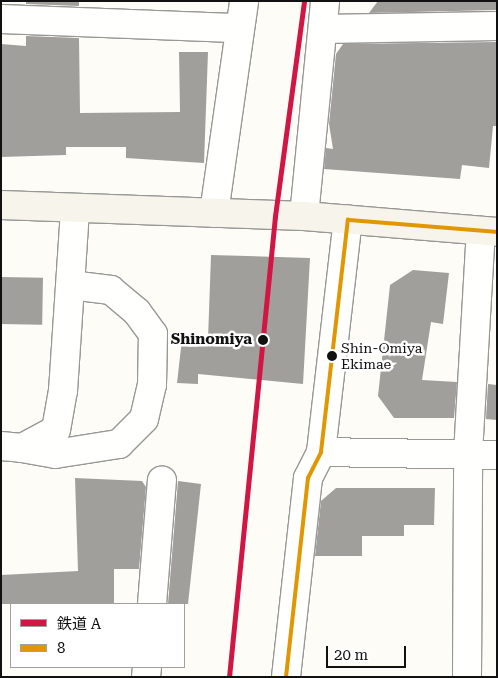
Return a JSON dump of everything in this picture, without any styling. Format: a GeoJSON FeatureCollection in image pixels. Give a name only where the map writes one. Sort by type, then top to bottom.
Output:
{"type":"FeatureCollection","features":[{"type":"Feature","properties":{"kind":"street"},"geometry":{"type":"LineString","coordinates":[[214,213],[244,1]]}},
{"type":"Feature","properties":{"kind":"street"},"geometry":{"type":"LineString","coordinates":[[304,216],[325,1]]}},
{"type":"Feature","properties":{"kind":"street"},"geometry":{"type":"LineString","coordinates":[[1,19],[240,28]]}},
{"type":"Feature","properties":{"kind":"street"},"geometry":{"type":"LineString","coordinates":[[323,29],[497,26]]}},
{"type":"Feature","properties":{"kind":"street"},"geometry":{"type":"LineString","coordinates":[[1,205],[304,216],[489,231],[468,454],[468,677]]}},
{"type":"Feature","properties":{"kind":"street"},"geometry":{"type":"LineString","coordinates":[[12,447],[56,430],[63,391],[76,208]]}},
{"type":"Feature","properties":{"kind":"street"},"geometry":{"type":"LineString","coordinates":[[286,677],[308,478],[321,452],[348,220]]}},
{"type":"Feature","properties":{"kind":"street"},"geometry":{"type":"LineString","coordinates":[[12,447],[55,454],[119,444],[144,419],[152,385],[153,334],[138,312],[111,290],[70,285]]}},
{"type":"Feature","properties":{"kind":"street"},"geometry":{"type":"LineString","coordinates":[[321,452],[497,455]]}},
{"type":"Feature","properties":{"kind":"street"},"geometry":{"type":"LineString","coordinates":[[152,603],[162,480]]}},
{"type":"Feature","properties":{"kind":"building"},"geometry":{"type":"Polygon","coordinates":[[[26,1],[79,1],[79,6],[26,4],[26,1]]]}},
{"type":"Feature","properties":{"kind":"building"},"geometry":{"type":"Polygon","coordinates":[[[378,1],[497,1],[497,10],[369,13],[378,1]]]}},
{"type":"Feature","properties":{"kind":"building"},"geometry":{"type":"Polygon","coordinates":[[[26,36],[79,38],[80,113],[180,112],[179,52],[208,52],[204,163],[126,158],[126,147],[66,147],[66,155],[1,157],[1,44],[26,46],[26,36]]]}},
{"type":"Feature","properties":{"kind":"building"},"geometry":{"type":"Polygon","coordinates":[[[497,42],[497,126],[493,126],[489,168],[462,165],[460,179],[324,169],[326,148],[333,149],[329,124],[336,54],[343,44],[497,42]]]}},
{"type":"Feature","properties":{"kind":"building"},"geometry":{"type":"Polygon","coordinates":[[[211,255],[310,258],[303,384],[198,374],[198,384],[177,383],[182,339],[208,339],[211,255]]]}},
{"type":"Feature","properties":{"kind":"building"},"geometry":{"type":"Polygon","coordinates":[[[413,270],[449,273],[443,324],[431,322],[422,380],[457,382],[454,418],[394,418],[378,396],[390,285],[413,270]]]}},
{"type":"Feature","properties":{"kind":"building"},"geometry":{"type":"Polygon","coordinates":[[[1,277],[43,278],[42,325],[1,324],[1,277]]]}},
{"type":"Feature","properties":{"kind":"building"},"geometry":{"type":"Polygon","coordinates":[[[488,384],[497,385],[497,420],[486,419],[488,384]]]}},
{"type":"Feature","properties":{"kind":"building"},"geometry":{"type":"Polygon","coordinates":[[[75,478],[142,481],[146,487],[139,569],[114,569],[114,603],[1,604],[1,575],[78,571],[75,478]]]}},
{"type":"Feature","properties":{"kind":"building"},"geometry":{"type":"Polygon","coordinates":[[[178,481],[201,484],[188,604],[168,603],[178,481]]]}},
{"type":"Feature","properties":{"kind":"building"},"geometry":{"type":"Polygon","coordinates":[[[336,488],[435,488],[434,525],[404,525],[404,536],[362,536],[362,556],[315,556],[321,501],[336,488]]]}},
{"type":"Feature","properties":{"kind":"rail line","name":"A"},"geometry":{"type":"LineString","coordinates":[[229,677],[275,216],[304,1]]}},
{"type":"Feature","properties":{"kind":"transit line","name":"8"},"geometry":{"type":"LineString","coordinates":[[348,220],[497,232]]}},
{"type":"Feature","properties":{"kind":"transit line","name":"8"},"geometry":{"type":"LineString","coordinates":[[286,677],[308,478],[321,452],[348,220]]}},
{"type":"Feature","properties":{"kind":"place","name":"Shinomiya"},"geometry":{"type":"Point","coordinates":[263,340]}},
{"type":"Feature","properties":{"kind":"place","name":"Shin-Omiya Ekimae"},"geometry":{"type":"Point","coordinates":[332,356]}}]}
